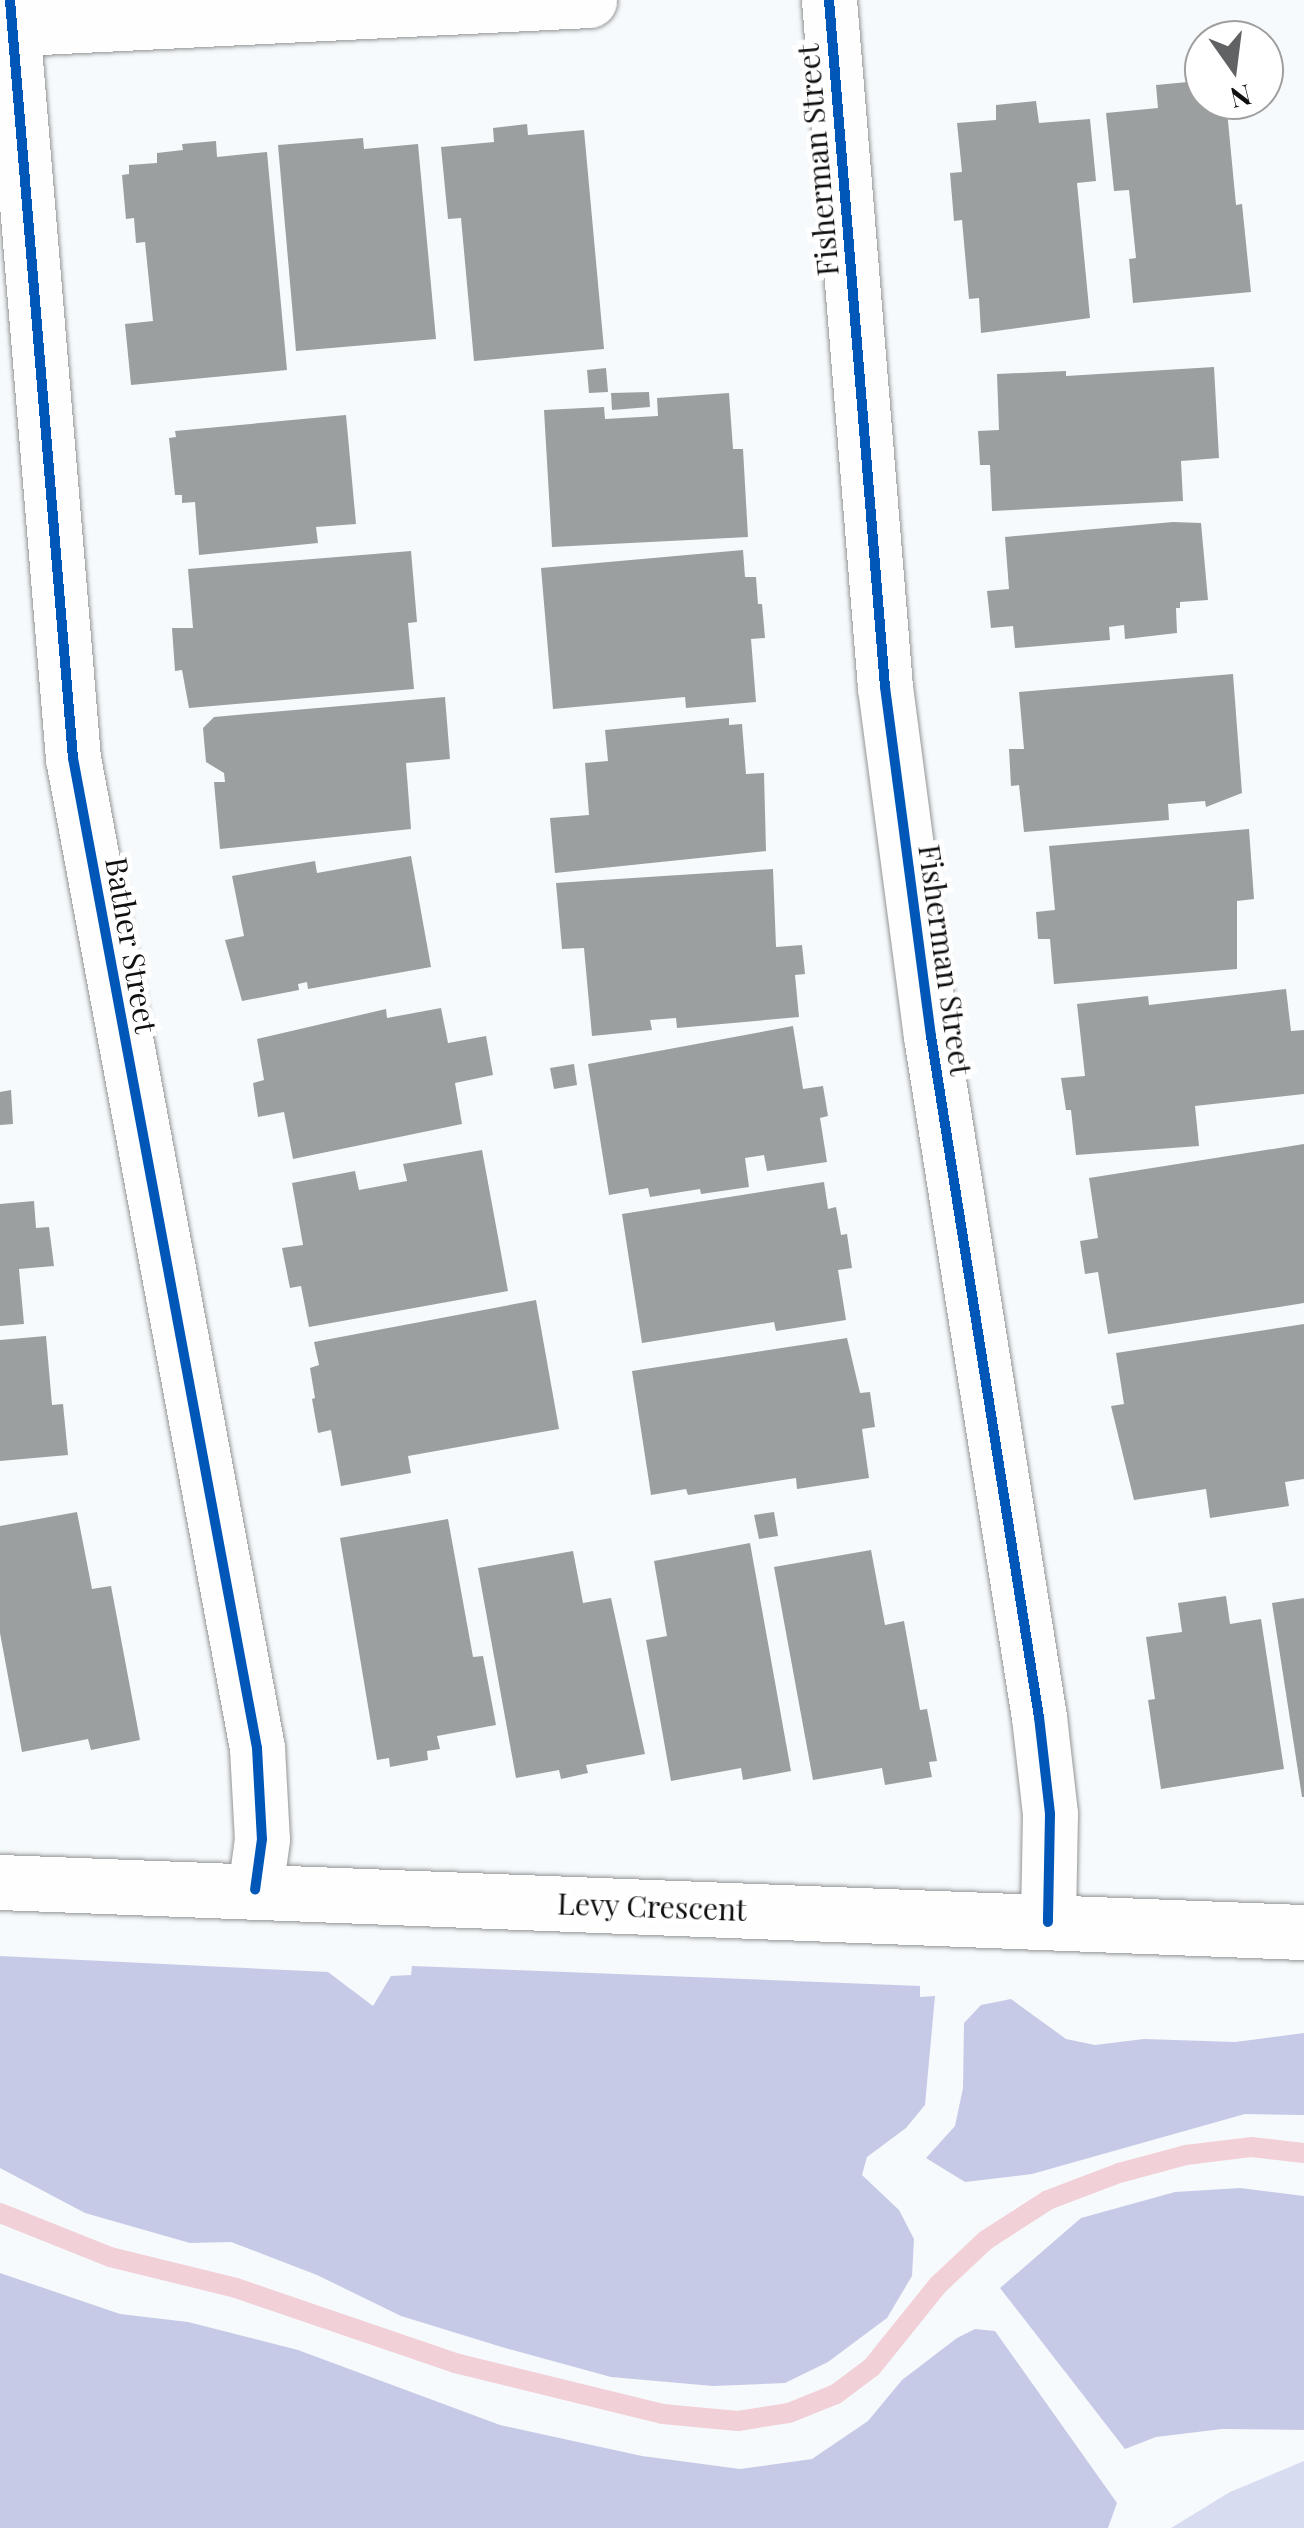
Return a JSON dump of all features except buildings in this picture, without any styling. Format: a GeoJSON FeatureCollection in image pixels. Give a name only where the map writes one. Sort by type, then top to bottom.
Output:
{"type":"FeatureCollection","features":[{"type":"Feature","properties":{"kind":"street"},"geometry":{"type":"LineString","coordinates":[[8,19],[588,0]]}},
{"type":"Feature","properties":{"kind":"street","name":"Fisherman Street"},"geometry":{"type":"LineString","coordinates":[[830,0],[884,687],[931,1036],[1041,1732],[1050,1814],[1048,1922]]}},
{"type":"Feature","properties":{"kind":"street","name":"Bather Street"},"geometry":{"type":"LineString","coordinates":[[8,19],[74,758],[257,1748],[262,1838],[254,1890]]}},
{"type":"Feature","properties":{"kind":"street","name":"Levy Crescent"},"geometry":{"type":"LineString","coordinates":[[0,1882],[1304,1932]]}},
{"type":"Feature","properties":{"kind":"shaded area"},"geometry":{"type":"Polygon","coordinates":[[[0,1956],[328,1972],[373,2006],[391,1976],[411,1975],[412,1966],[920,1986],[920,1997],[935,1996],[925,2105],[906,2128],[867,2157],[862,2175],[899,2210],[914,2239],[912,2276],[887,2318],[828,2362],[785,2383],[713,2386],[611,2377],[505,2348],[401,2316],[317,2275],[231,2242],[190,2243],[85,2213],[0,2168],[0,1956]]]}},
{"type":"Feature","properties":{"kind":"shaded area"},"geometry":{"type":"Polygon","coordinates":[[[1011,1999],[1066,2039],[1095,2045],[1144,2039],[1235,2042],[1304,2033],[1304,2115],[1245,2114],[1032,2174],[965,2182],[926,2158],[955,2126],[963,2088],[964,2023],[981,2005],[1011,1999]]]}},
{"type":"Feature","properties":{"kind":"shaded area"},"geometry":{"type":"Polygon","coordinates":[[[1240,2188],[1304,2196],[1304,2430],[1222,2429],[1156,2437],[1125,2449],[1000,2288],[1081,2218],[1175,2192],[1240,2188]]]}},
{"type":"Feature","properties":{"kind":"shaded area"},"geometry":{"type":"Polygon","coordinates":[[[0,2273],[120,2314],[188,2322],[298,2350],[500,2425],[642,2456],[740,2469],[812,2459],[868,2421],[902,2380],[957,2338],[975,2329],[995,2331],[1117,2503],[1108,2528],[0,2528],[0,2273]]]}},
{"type":"Feature","properties":{"kind":"shaded area"},"geometry":{"type":"Polygon","coordinates":[[[1304,2461],[1304,2528],[1171,2528],[1230,2492],[1304,2461]]]}},
{"type":"Feature","properties":{"kind":"waterway"},"geometry":{"type":"LineString","coordinates":[[0,2213],[110,2257],[236,2288],[455,2363],[663,2414],[738,2421],[789,2413],[836,2394],[872,2367],[938,2285],[986,2240],[1048,2200],[1119,2173],[1186,2155],[1251,2147],[1304,2153]]}},
{"type":"Feature","properties":{"kind":"cycle path"},"geometry":{"type":"LineString","coordinates":[[10,0],[73,758],[257,1748],[262,1839],[255,1890]]}},
{"type":"Feature","properties":{"kind":"cycle path"},"geometry":{"type":"LineString","coordinates":[[829,0],[885,687],[931,1036],[1039,1717],[1050,1814],[1048,1922]]}}]}
